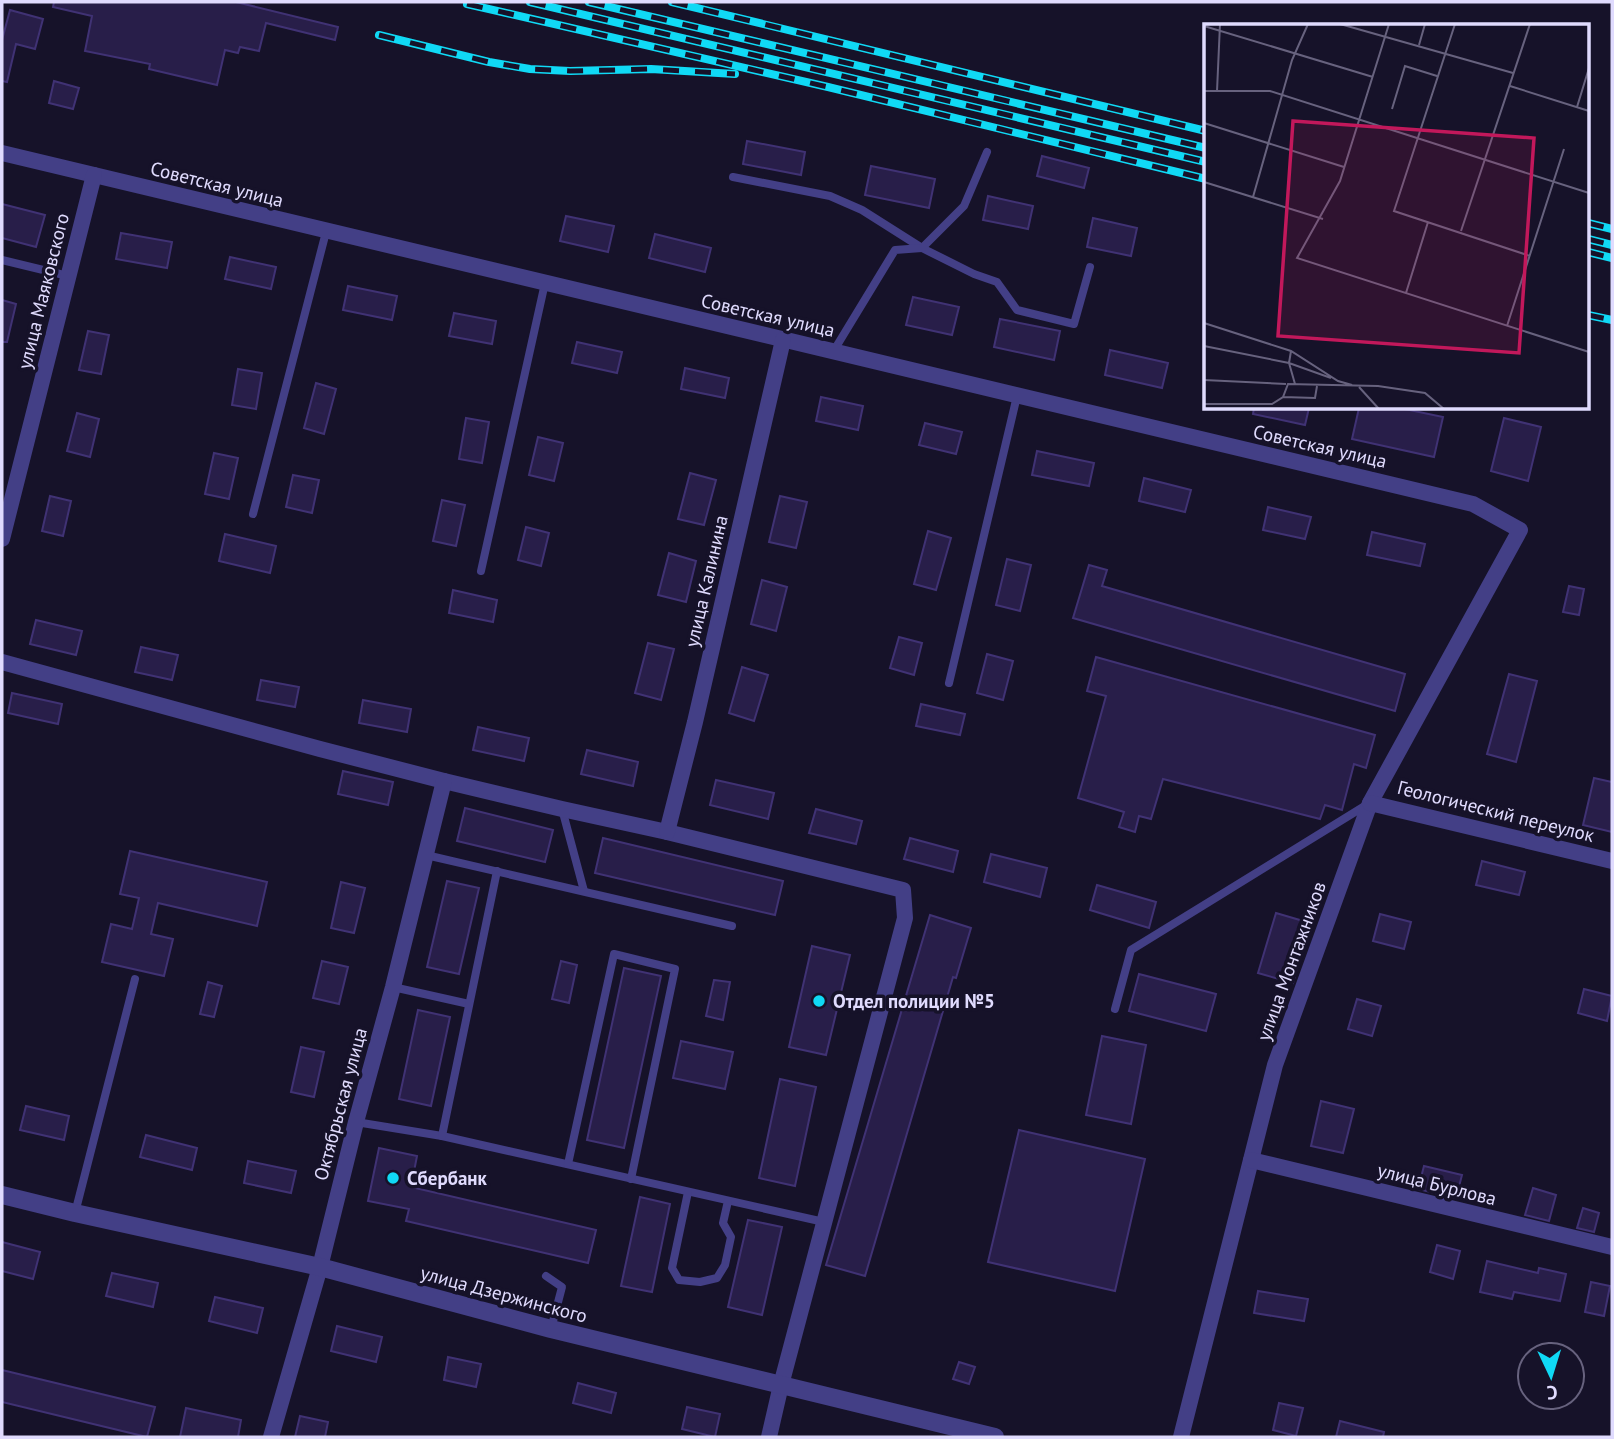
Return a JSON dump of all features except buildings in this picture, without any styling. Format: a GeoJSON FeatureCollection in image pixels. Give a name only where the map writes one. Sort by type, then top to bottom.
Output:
{"type":"FeatureCollection","features":[{"type":"Feature","properties":{"kind":"street","name":"Советская улица"},"geometry":{"type":"LineString","coordinates":[[2,153],[1473,504],[1520,530]]}},
{"type":"Feature","properties":{"kind":"street","name":"улица Маяковского"},"geometry":{"type":"LineString","coordinates":[[2,539],[94,176]]}},
{"type":"Feature","properties":{"kind":"street","name":"улица Калинина"},"geometry":{"type":"LineString","coordinates":[[667,832],[783,340]]}},
{"type":"Feature","properties":{"kind":"street","name":"улица Монтажников"},"geometry":{"type":"LineString","coordinates":[[1181,1437],[1275,1065],[1370,803],[1520,530]]}},
{"type":"Feature","properties":{"kind":"street"},"geometry":{"type":"LineString","coordinates":[[2,662],[444,781],[903,890],[905,918],[769,1437]]}},
{"type":"Feature","properties":{"kind":"street","name":"Октябрьская улица"},"geometry":{"type":"LineString","coordinates":[[271,1437],[320,1267],[444,781]]}},
{"type":"Feature","properties":{"kind":"street","name":"Геологический переулок"},"geometry":{"type":"LineString","coordinates":[[1370,803],[1612,861]]}},
{"type":"Feature","properties":{"kind":"street","name":"улица Бурлова"},"geometry":{"type":"LineString","coordinates":[[1251,1160],[1612,1247]]}},
{"type":"Feature","properties":{"kind":"street","name":"улица Дзержинского"},"geometry":{"type":"LineString","coordinates":[[2,1195],[320,1267],[551,1329],[995,1437]]}},
{"type":"Feature","properties":{"kind":"lane"},"geometry":{"type":"LineString","coordinates":[[833,352],[895,250],[922,248],[964,206],[987,152]]}},
{"type":"Feature","properties":{"kind":"lane"},"geometry":{"type":"LineString","coordinates":[[733,177],[830,196],[862,210],[922,248],[974,274],[997,282],[1017,310],[1074,324],[1090,267]]}},
{"type":"Feature","properties":{"kind":"lane"},"geometry":{"type":"LineString","coordinates":[[253,514],[326,232]]}},
{"type":"Feature","properties":{"kind":"lane"},"geometry":{"type":"LineString","coordinates":[[2,260],[68,276]]}},
{"type":"Feature","properties":{"kind":"lane"},"geometry":{"type":"LineString","coordinates":[[481,571],[545,284]]}},
{"type":"Feature","properties":{"kind":"lane"},"geometry":{"type":"LineString","coordinates":[[948,683],[1017,396]]}},
{"type":"Feature","properties":{"kind":"lane"},"geometry":{"type":"LineString","coordinates":[[1115,1009],[1131,950],[1370,803]]}},
{"type":"Feature","properties":{"kind":"lane"},"geometry":{"type":"LineString","coordinates":[[562,809],[584,891]]}},
{"type":"Feature","properties":{"kind":"lane"},"geometry":{"type":"LineString","coordinates":[[426,855],[732,926]]}},
{"type":"Feature","properties":{"kind":"lane"},"geometry":{"type":"LineString","coordinates":[[442,1136],[497,871]]}},
{"type":"Feature","properties":{"kind":"lane"},"geometry":{"type":"LineString","coordinates":[[568,1164],[614,954],[675,969],[631,1179]]}},
{"type":"Feature","properties":{"kind":"lane"},"geometry":{"type":"LineString","coordinates":[[75,1213],[135,979]]}},
{"type":"Feature","properties":{"kind":"lane"},"geometry":{"type":"LineString","coordinates":[[393,987],[469,1004]]}},
{"type":"Feature","properties":{"kind":"lane"},"geometry":{"type":"LineString","coordinates":[[356,1122],[442,1136],[824,1222]]}},
{"type":"Feature","properties":{"kind":"lane"},"geometry":{"type":"LineString","coordinates":[[688,1192],[672,1268],[679,1280],[700,1282],[717,1279],[725,1265],[731,1237],[723,1223],[728,1201]]}},
{"type":"Feature","properties":{"kind":"lane"},"geometry":{"type":"LineString","coordinates":[[547,1276],[562,1287],[551,1329]]}},
{"type":"Feature","properties":{"kind":"railway"},"geometry":{"type":"LineString","coordinates":[[530,2],[1204,162]]}},
{"type":"Feature","properties":{"kind":"railway"},"geometry":{"type":"LineString","coordinates":[[589,2],[1204,148]]}},
{"type":"Feature","properties":{"kind":"railway"},"geometry":{"type":"LineString","coordinates":[[672,2],[1204,131]]}},
{"type":"Feature","properties":{"kind":"railway"},"geometry":{"type":"LineString","coordinates":[[467,4],[828,87],[1204,179]]}},
{"type":"Feature","properties":{"kind":"railway"},"geometry":{"type":"LineString","coordinates":[[379,35],[489,62],[530,69],[651,69],[735,74]]}},
{"type":"Feature","properties":{"kind":"railway"},"geometry":{"type":"LineString","coordinates":[[1590,224],[1612,229]]}},
{"type":"Feature","properties":{"kind":"railway"},"geometry":{"type":"LineString","coordinates":[[1590,240],[1612,245]]}},
{"type":"Feature","properties":{"kind":"railway"},"geometry":{"type":"LineString","coordinates":[[1590,252],[1612,258]]}},
{"type":"Feature","properties":{"kind":"railway"},"geometry":{"type":"LineString","coordinates":[[1590,315],[1612,320]]}},
{"type":"Feature","properties":{"kind":"place","name":"Отдел полиции №5"},"geometry":{"type":"Point","coordinates":[819,1001]}},
{"type":"Feature","properties":{"kind":"place","name":"Сбербанк"},"geometry":{"type":"Point","coordinates":[393,1178]}}]}
